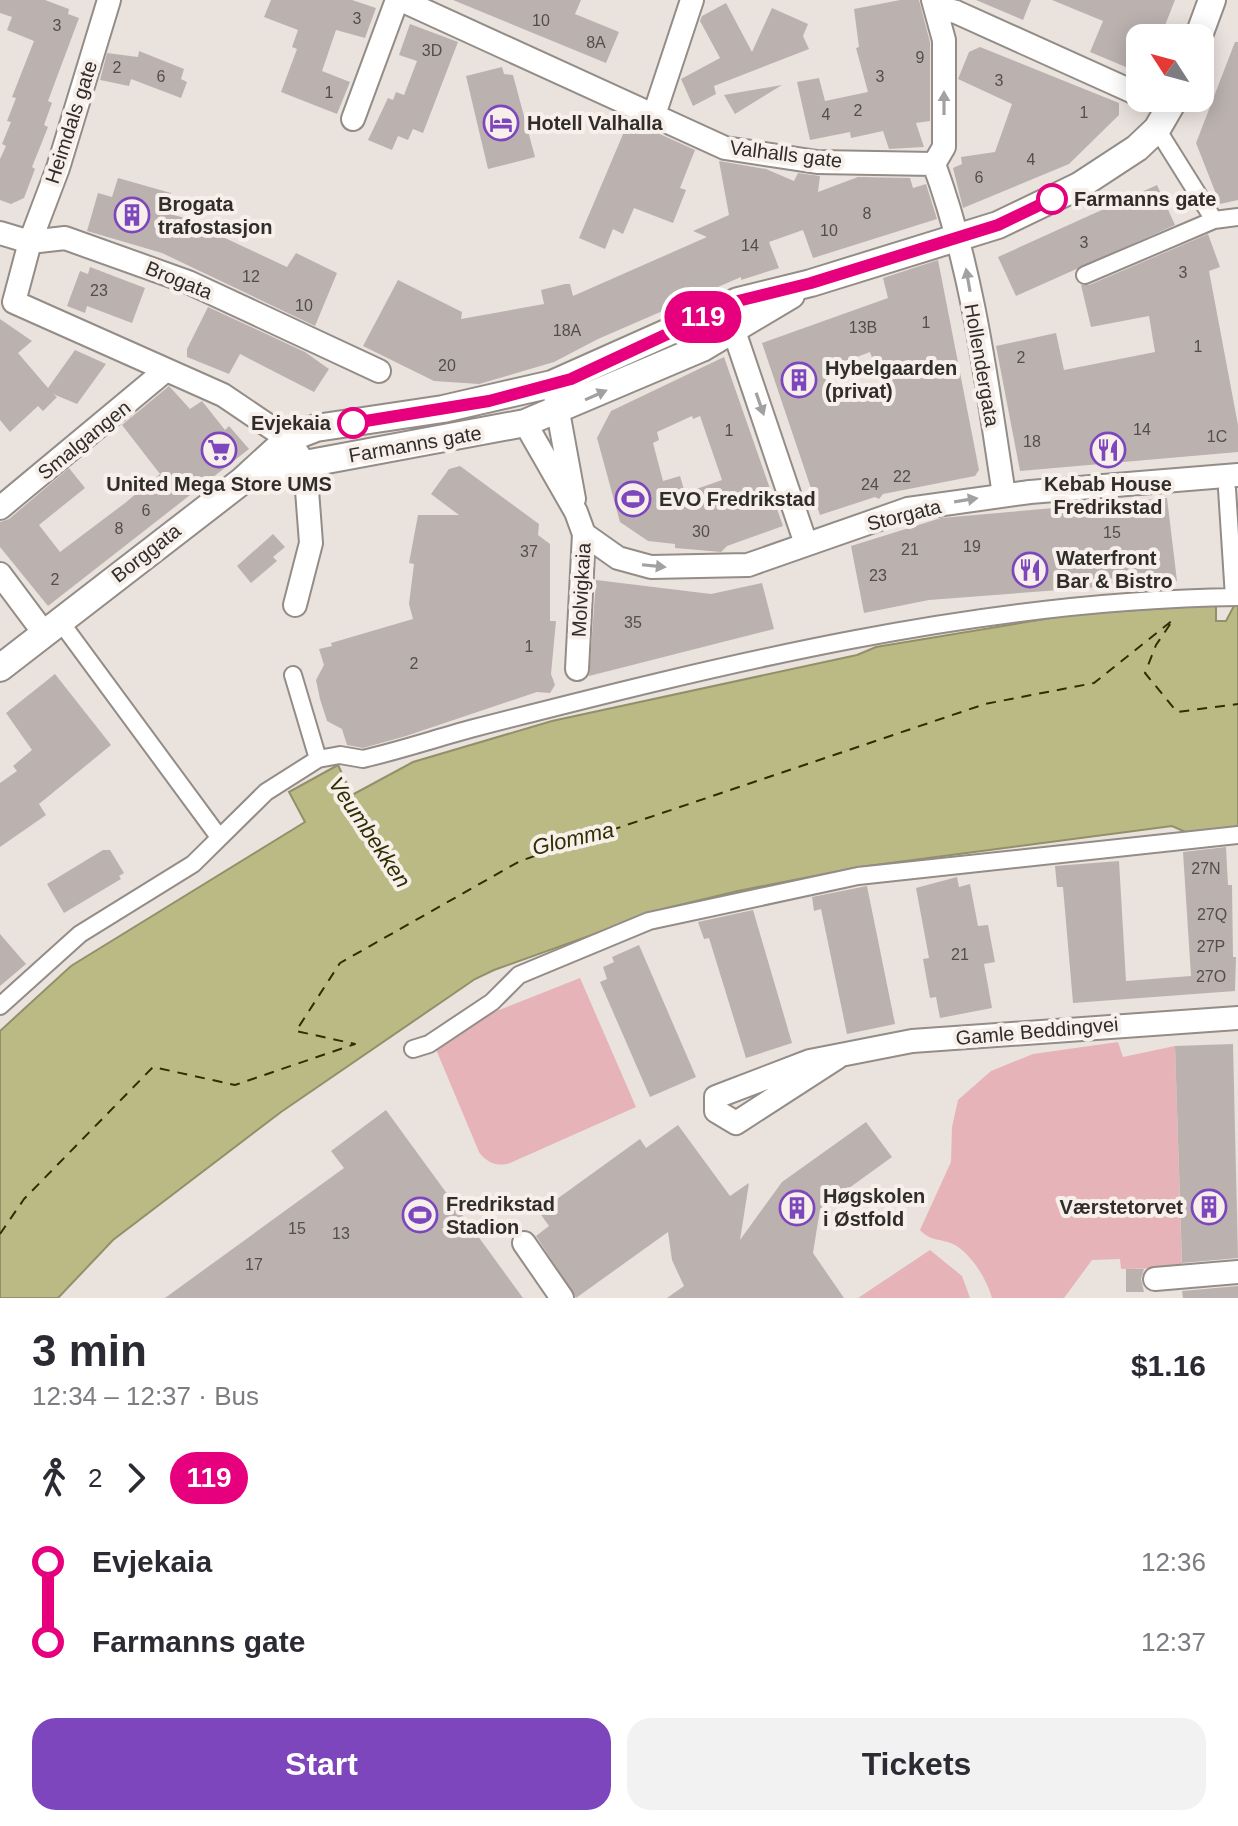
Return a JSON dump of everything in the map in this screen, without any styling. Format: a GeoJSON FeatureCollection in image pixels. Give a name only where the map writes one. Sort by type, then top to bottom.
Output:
{"type":"FeatureCollection","features":[{"type":"Feature","properties":{"kind":"street","name":"Heimdals gate"},"geometry":{"type":"LineString","coordinates":[[30,242],[58,168],[109,0]]}},
{"type":"Feature","properties":{"kind":"street"},"geometry":{"type":"LineString","coordinates":[[353,119],[399,0]]}},
{"type":"Feature","properties":{"kind":"street","name":"Valhalls gate"},"geometry":{"type":"LineString","coordinates":[[399,0],[653,118],[725,148],[817,162],[934,164]]}},
{"type":"Feature","properties":{"kind":"street"},"geometry":{"type":"LineString","coordinates":[[653,118],[692,0]]}},
{"type":"Feature","properties":{"kind":"street"},"geometry":{"type":"LineString","coordinates":[[1203,24],[1212,0]]}},
{"type":"Feature","properties":{"kind":"street"},"geometry":{"type":"LineString","coordinates":[[935,4],[944,40],[944,147],[934,164],[959,236]]}},
{"type":"Feature","properties":{"kind":"street"},"geometry":{"type":"LineString","coordinates":[[935,4],[1126,89]]}},
{"type":"Feature","properties":{"kind":"street"},"geometry":{"type":"LineString","coordinates":[[1167,113],[1214,220]]}},
{"type":"Feature","properties":{"kind":"street","name":"Farmanns gate"},"geometry":{"type":"LineString","coordinates":[[242,481],[288,439],[316,428],[443,409],[552,384],[738,301],[811,283],[998,225],[1079,186],[1137,148],[1167,113]]}},
{"type":"Feature","properties":{"kind":"street"},"geometry":{"type":"LineString","coordinates":[[1085,275],[1214,220],[1238,217]]}},
{"type":"Feature","properties":{"kind":"street"},"geometry":{"type":"LineString","coordinates":[[0,233],[30,242],[7,307],[223,395],[288,439],[305,464],[311,543],[295,605]]}},
{"type":"Feature","properties":{"kind":"street","name":"Hollendergata"},"geometry":{"type":"LineString","coordinates":[[959,236],[1004,495]]}},
{"type":"Feature","properties":{"kind":"street","name":"Brogata"},"geometry":{"type":"LineString","coordinates":[[30,242],[65,238],[188,282],[379,371]]}},
{"type":"Feature","properties":{"kind":"street","name":"Farmanns gate"},"geometry":{"type":"LineString","coordinates":[[305,464],[525,423],[558,412],[734,331],[811,283]]}},
{"type":"Feature","properties":{"kind":"street"},"geometry":{"type":"LineString","coordinates":[[734,331],[806,544]]}},
{"type":"Feature","properties":{"kind":"street","name":"Smalgangen"},"geometry":{"type":"LineString","coordinates":[[0,508],[166,370]]}},
{"type":"Feature","properties":{"kind":"street","name":"Molvigkaia"},"geometry":{"type":"LineString","coordinates":[[552,384],[576,512],[584,534],[577,669]]}},
{"type":"Feature","properties":{"kind":"street","name":"Molvigkaia"},"geometry":{"type":"LineString","coordinates":[[525,423],[576,512]]}},
{"type":"Feature","properties":{"kind":"street","name":"Borggata"},"geometry":{"type":"LineString","coordinates":[[0,668],[56,632],[242,481],[305,464]]}},
{"type":"Feature","properties":{"kind":"street"},"geometry":{"type":"LineString","coordinates":[[0,1006],[80,934],[184,870],[266,792],[318,759],[340,755],[363,759],[575,703],[874,636],[1083,605],[1198,595],[1236,597],[1232,482]]}},
{"type":"Feature","properties":{"kind":"street","name":"Storgata"},"geometry":{"type":"LineString","coordinates":[[584,534],[618,558],[651,567],[748,565],[908,509],[1004,495],[1232,482]]}},
{"type":"Feature","properties":{"kind":"street"},"geometry":{"type":"LineString","coordinates":[[0,574],[56,632],[219,837]]}},
{"type":"Feature","properties":{"kind":"street"},"geometry":{"type":"LineString","coordinates":[[293,675],[318,759]]}},
{"type":"Feature","properties":{"kind":"street"},"geometry":{"type":"LineString","coordinates":[[413,1049],[429,1044],[492,1002],[519,975],[649,921],[858,876],[1238,835]]}},
{"type":"Feature","properties":{"kind":"street","name":"Gamle Beddingvei"},"geometry":{"type":"LineString","coordinates":[[838,1057],[736,1123],[716,1111],[716,1097],[771,1073],[838,1057],[916,1041],[1238,1018]]}},
{"type":"Feature","properties":{"kind":"street"},"geometry":{"type":"LineString","coordinates":[[524,1243],[562,1298]]}},
{"type":"Feature","properties":{"kind":"street"},"geometry":{"type":"LineString","coordinates":[[1155,1279],[1238,1272]]}},
{"type":"Feature","properties":{"kind":"shaded area"},"geometry":{"type":"Polygon","coordinates":[[[580,978],[636,1107],[510,1163],[501,1165],[485,1159],[479,1152],[435,1047],[479,1018],[580,978]]]}},
{"type":"Feature","properties":{"kind":"shaded area"},"geometry":{"type":"Polygon","coordinates":[[[1118,1042],[1123,1057],[1175,1046],[1182,1268],[1121,1269],[1120,1259],[1092,1260],[1064,1298],[992,1298],[983,1276],[967,1255],[955,1245],[932,1238],[920,1230],[951,1162],[952,1127],[958,1100],[991,1071],[1033,1054],[1118,1042]]]}},
{"type":"Feature","properties":{"kind":"shaded area"},"geometry":{"type":"Polygon","coordinates":[[[930,1250],[962,1276],[970,1298],[858,1298],[930,1250]]]}},
{"type":"Feature","properties":{"kind":"water"},"geometry":{"type":"Polygon","coordinates":[[[1235,604],[1238,604],[1238,827],[1190,834],[1172,826],[860,867],[667,908],[494,970],[475,979],[281,1112],[113,1240],[58,1298],[0,1298],[0,1031],[71,966],[305,822],[289,792],[338,765],[352,795],[413,762],[552,721],[857,655],[876,647],[1075,614],[1216,605],[1216,621],[1226,621],[1235,604]]]}},
{"type":"Feature","properties":{"kind":"building"},"geometry":{"type":"Polygon","coordinates":[[[0,0],[45,0],[69,9],[68,14],[79,18],[48,101],[52,103],[44,125],[48,127],[32,167],[35,169],[24,198],[11,204],[0,200],[0,159],[6,146],[2,144],[11,122],[7,121],[16,98],[12,97],[34,41],[7,30],[12,17],[0,13],[0,0]]]}},
{"type":"Feature","properties":{"kind":"building"},"geometry":{"type":"Polygon","coordinates":[[[271,0],[352,0],[376,8],[365,38],[336,30],[322,71],[350,82],[337,114],[281,92],[297,49],[292,47],[298,30],[264,17],[271,0]]]}},
{"type":"Feature","properties":{"kind":"building"},"geometry":{"type":"Polygon","coordinates":[[[453,0],[581,0],[575,14],[619,32],[606,63],[453,0]]]}},
{"type":"Feature","properties":{"kind":"building"},"geometry":{"type":"Polygon","coordinates":[[[900,0],[919,0],[930,42],[930,121],[916,123],[924,147],[889,149],[883,131],[851,138],[850,132],[810,140],[797,82],[819,78],[825,101],[868,92],[856,48],[859,47],[854,9],[900,0]]]}},
{"type":"Feature","properties":{"kind":"building"},"geometry":{"type":"Polygon","coordinates":[[[976,0],[1031,0],[1023,20],[976,0]]]}},
{"type":"Feature","properties":{"kind":"building"},"geometry":{"type":"Polygon","coordinates":[[[1052,0],[1175,0],[1166,24],[1126,24],[1126,67],[1090,52],[1103,21],[1052,0]]]}},
{"type":"Feature","properties":{"kind":"building"},"geometry":{"type":"Polygon","coordinates":[[[726,3],[752,52],[772,8],[808,24],[803,36],[809,49],[714,86],[716,94],[693,106],[681,79],[720,58],[700,21],[702,16],[726,3]]]}},
{"type":"Feature","properties":{"kind":"building"},"geometry":{"type":"Polygon","coordinates":[[[410,24],[458,42],[423,133],[413,129],[408,140],[398,136],[392,150],[368,140],[388,98],[393,100],[396,92],[404,95],[417,61],[399,55],[410,24]]]}},
{"type":"Feature","properties":{"kind":"building"},"geometry":{"type":"Polygon","coordinates":[[[1235,42],[1238,42],[1238,200],[1220,204],[1196,143],[1208,112],[1214,112],[1214,96],[1235,42]]]}},
{"type":"Feature","properties":{"kind":"building"},"geometry":{"type":"Polygon","coordinates":[[[980,47],[1119,103],[1119,115],[1069,164],[963,208],[953,168],[962,164],[961,157],[995,152],[1012,104],[958,79],[969,52],[980,47]]]}},
{"type":"Feature","properties":{"kind":"building"},"geometry":{"type":"Polygon","coordinates":[[[139,51],[184,69],[181,79],[187,82],[181,98],[131,79],[129,86],[100,80],[107,53],[138,57],[139,51]]]}},
{"type":"Feature","properties":{"kind":"building","name":"Hotell Valhalla"},"geometry":{"type":"Polygon","coordinates":[[[502,67],[504,74],[513,75],[535,157],[488,169],[466,76],[502,67]]]}},
{"type":"Feature","properties":{"kind":"building"},"geometry":{"type":"Polygon","coordinates":[[[782,85],[735,114],[724,95],[782,85]]]}},
{"type":"Feature","properties":{"kind":"building"},"geometry":{"type":"Polygon","coordinates":[[[629,120],[695,150],[680,188],[686,190],[673,223],[634,208],[623,234],[613,229],[605,249],[579,238],[629,120]]]}},
{"type":"Feature","properties":{"kind":"building"},"geometry":{"type":"Polygon","coordinates":[[[719,161],[766,169],[794,181],[798,173],[820,176],[818,192],[858,177],[910,178],[913,188],[926,184],[937,219],[813,258],[803,230],[769,242],[779,268],[741,280],[741,277],[598,339],[554,362],[479,384],[434,381],[363,346],[398,280],[462,312],[461,319],[544,304],[541,290],[565,284],[570,284],[573,296],[707,237],[693,231],[729,215],[719,161]]]}},
{"type":"Feature","properties":{"kind":"building"},"geometry":{"type":"Polygon","coordinates":[[[118,178],[171,193],[165,213],[210,224],[228,232],[225,238],[287,267],[296,253],[337,273],[315,326],[162,253],[87,231],[98,193],[112,197],[118,178]]]}},
{"type":"Feature","properties":{"kind":"building"},"geometry":{"type":"Polygon","coordinates":[[[1157,185],[1175,225],[1016,296],[998,257],[1157,185]]]}},
{"type":"Feature","properties":{"kind":"building"},"geometry":{"type":"Polygon","coordinates":[[[1208,234],[1220,267],[1209,271],[1238,425],[1238,452],[1020,471],[996,346],[1056,333],[1064,370],[1155,352],[1149,316],[1091,327],[1081,285],[1089,285],[1208,234]]]}},
{"type":"Feature","properties":{"kind":"building"},"geometry":{"type":"Polygon","coordinates":[[[938,260],[979,470],[975,476],[883,494],[879,499],[875,497],[820,515],[762,343],[888,298],[883,278],[938,260]],[[870,352],[823,370],[833,404],[883,390],[870,352]]]}},
{"type":"Feature","properties":{"kind":"building"},"geometry":{"type":"Polygon","coordinates":[[[90,267],[145,288],[132,323],[87,306],[85,313],[67,306],[80,271],[88,274],[90,267]]]}},
{"type":"Feature","properties":{"kind":"building"},"geometry":{"type":"Polygon","coordinates":[[[208,307],[305,352],[329,369],[314,392],[240,354],[229,374],[187,357],[187,349],[208,307]]]}},
{"type":"Feature","properties":{"kind":"building"},"geometry":{"type":"Polygon","coordinates":[[[0,319],[32,341],[18,353],[48,388],[75,350],[106,364],[77,404],[53,394],[57,397],[43,411],[38,406],[10,432],[0,420],[0,319]]]}},
{"type":"Feature","properties":{"kind":"building"},"geometry":{"type":"Polygon","coordinates":[[[724,357],[783,526],[727,546],[721,552],[675,548],[675,544],[648,541],[620,522],[597,438],[611,411],[724,357]],[[692,416],[657,432],[659,440],[653,443],[663,481],[680,476],[685,493],[722,480],[700,416],[693,419],[692,416]]]}},
{"type":"Feature","properties":{"kind":"building"},"geometry":{"type":"Polygon","coordinates":[[[169,386],[190,409],[202,401],[225,430],[229,426],[249,449],[48,606],[0,547],[0,522],[9,519],[69,468],[85,488],[39,525],[60,552],[125,503],[160,474],[122,425],[169,386]]]}},
{"type":"Feature","properties":{"kind":"building"},"geometry":{"type":"Polygon","coordinates":[[[460,466],[539,524],[538,535],[550,544],[550,621],[556,621],[551,674],[555,685],[550,693],[537,692],[406,736],[363,748],[347,745],[342,729],[327,721],[320,699],[316,680],[324,665],[319,649],[413,619],[409,604],[414,564],[409,563],[418,515],[459,515],[431,494],[449,469],[460,466]]]}},
{"type":"Feature","properties":{"kind":"building"},"geometry":{"type":"Polygon","coordinates":[[[1167,498],[1177,581],[929,600],[864,613],[851,546],[941,518],[1167,498]]]}},
{"type":"Feature","properties":{"kind":"building"},"geometry":{"type":"Polygon","coordinates":[[[273,534],[285,547],[273,557],[277,561],[251,583],[237,566],[273,534]]]}},
{"type":"Feature","properties":{"kind":"building"},"geometry":{"type":"Polygon","coordinates":[[[596,580],[711,594],[762,583],[774,629],[589,676],[596,580]]]}},
{"type":"Feature","properties":{"kind":"building"},"geometry":{"type":"Polygon","coordinates":[[[55,674],[111,745],[39,804],[46,815],[0,847],[0,783],[17,771],[13,766],[32,750],[6,713],[55,674]]]}},
{"type":"Feature","properties":{"kind":"building"},"geometry":{"type":"Polygon","coordinates":[[[1226,847],[1228,885],[1232,885],[1235,991],[1073,1003],[1063,887],[1057,887],[1055,866],[1119,861],[1126,981],[1191,976],[1183,852],[1226,847]]]}},
{"type":"Feature","properties":{"kind":"building"},"geometry":{"type":"Polygon","coordinates":[[[103,850],[110,850],[124,873],[119,876],[121,879],[64,913],[47,884],[103,850]]]}},
{"type":"Feature","properties":{"kind":"building"},"geometry":{"type":"Polygon","coordinates":[[[957,877],[959,887],[970,884],[978,926],[988,925],[995,962],[984,964],[992,1008],[940,1018],[936,997],[930,998],[923,959],[929,958],[916,888],[957,877]]]}},
{"type":"Feature","properties":{"kind":"building"},"geometry":{"type":"Polygon","coordinates":[[[867,886],[895,1024],[847,1034],[821,909],[814,911],[812,897],[867,886]]]}},
{"type":"Feature","properties":{"kind":"building"},"geometry":{"type":"Polygon","coordinates":[[[753,910],[792,1043],[746,1058],[709,938],[704,939],[698,922],[753,910]]]}},
{"type":"Feature","properties":{"kind":"building"},"geometry":{"type":"Polygon","coordinates":[[[0,934],[26,964],[0,986],[0,934]]]}},
{"type":"Feature","properties":{"kind":"building"},"geometry":{"type":"Polygon","coordinates":[[[639,945],[696,1077],[650,1097],[600,982],[607,979],[603,967],[614,962],[612,957],[639,945]]]}},
{"type":"Feature","properties":{"kind":"building","name":"Værstetorvet"},"geometry":{"type":"Polygon","coordinates":[[[1233,1044],[1238,1258],[1182,1263],[1175,1046],[1233,1044]]]}},
{"type":"Feature","properties":{"kind":"building"},"geometry":{"type":"Polygon","coordinates":[[[386,1110],[523,1298],[165,1298],[344,1168],[331,1151],[386,1110]]]}},
{"type":"Feature","properties":{"kind":"building"},"geometry":{"type":"Polygon","coordinates":[[[866,1122],[892,1157],[820,1209],[813,1253],[844,1298],[667,1298],[684,1286],[672,1260],[668,1232],[576,1298],[536,1236],[549,1226],[539,1212],[640,1139],[646,1148],[678,1125],[730,1196],[749,1183],[740,1240],[782,1182],[866,1122]]]}},
{"type":"Feature","properties":{"kind":"building"},"geometry":{"type":"Polygon","coordinates":[[[1126,1269],[1144,1269],[1141,1279],[1144,1292],[1126,1292],[1126,1269]]]}},
{"type":"Feature","properties":{"kind":"building"},"geometry":{"type":"Polygon","coordinates":[[[1238,1286],[1238,1298],[1183,1298],[1182,1291],[1238,1286]]]}},
{"type":"Feature","properties":{"kind":"ferry route"},"geometry":{"type":"LineString","coordinates":[[0,1234],[24,1199],[153,1067],[235,1085],[355,1044],[296,1031],[340,963],[520,861],[985,704],[1094,683],[1173,620],[1156,645],[1145,673],[1177,712],[1238,704]]}},
{"type":"Feature","properties":{"kind":"bus line","name":"119"},"geometry":{"type":"LineString","coordinates":[[353,423],[489,401],[571,379],[738,301],[811,283],[998,225],[1052,199]]}},
{"type":"Feature","properties":{"kind":"place","name":"Hotell Valhalla"},"geometry":{"type":"Point","coordinates":[501,123]}},
{"type":"Feature","properties":{"kind":"place","name":"Farmanns gate"},"geometry":{"type":"Point","coordinates":[1052,199]}},
{"type":"Feature","properties":{"kind":"place","name":"Brogata trafostasjon"},"geometry":{"type":"Point","coordinates":[132,215]}},
{"type":"Feature","properties":{"kind":"place","name":"Hybelgaarden (privat)"},"geometry":{"type":"Point","coordinates":[799,380]}},
{"type":"Feature","properties":{"kind":"place","name":"Evjekaia"},"geometry":{"type":"Point","coordinates":[353,423]}},
{"type":"Feature","properties":{"kind":"place","name":"United Mega Store UMS"},"geometry":{"type":"Point","coordinates":[219,450]}},
{"type":"Feature","properties":{"kind":"place","name":"Kebab House Fredrikstad"},"geometry":{"type":"Point","coordinates":[1108,450]}},
{"type":"Feature","properties":{"kind":"place","name":"EVO Fredrikstad"},"geometry":{"type":"Point","coordinates":[633,499]}},
{"type":"Feature","properties":{"kind":"place","name":"Waterfront Bar & Bistro"},"geometry":{"type":"Point","coordinates":[1030,570]}},
{"type":"Feature","properties":{"kind":"place","name":"Værstetorvet"},"geometry":{"type":"Point","coordinates":[1209,1207]}},
{"type":"Feature","properties":{"kind":"place","name":"Høgskolen i Østfold"},"geometry":{"type":"Point","coordinates":[797,1208]}},
{"type":"Feature","properties":{"kind":"place","name":"Fredrikstad Stadion"},"geometry":{"type":"Point","coordinates":[420,1215]}},
{"type":"Feature","properties":{"kind":"water label","name":"Veumbekken"},"geometry":{"type":"Point","coordinates":[370,832]}},
{"type":"Feature","properties":{"kind":"water label","name":"Glomma"},"geometry":{"type":"Point","coordinates":[573,838]}}]}
